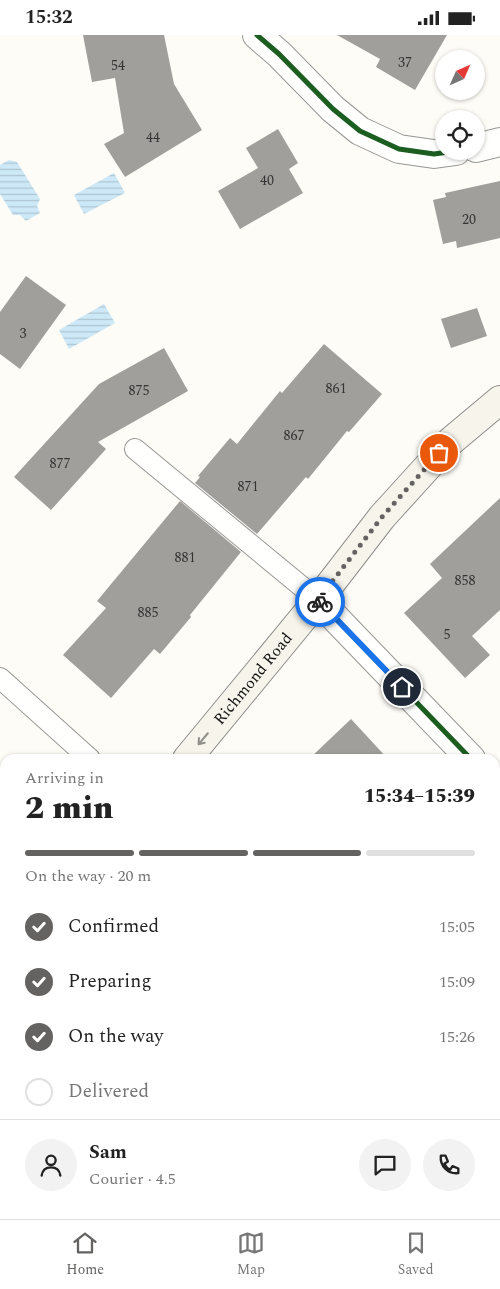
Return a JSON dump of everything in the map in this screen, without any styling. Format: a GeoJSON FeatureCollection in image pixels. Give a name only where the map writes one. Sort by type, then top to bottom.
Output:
{"type":"FeatureCollection","features":[{"type":"Feature","properties":{"kind":"main road","name":"Richmond Road"},"geometry":{"type":"LineString","coordinates":[[191,754],[318,600],[382,517],[444,448],[500,401]]}},
{"type":"Feature","properties":{"kind":"street"},"geometry":{"type":"LineString","coordinates":[[257,35],[279,53],[333,109],[360,131],[399,149],[435,154]]}},
{"type":"Feature","properties":{"kind":"street"},"geometry":{"type":"LineString","coordinates":[[485,145],[500,141]]}},
{"type":"Feature","properties":{"kind":"street"},"geometry":{"type":"LineString","coordinates":[[318,600],[465,754]]}},
{"type":"Feature","properties":{"kind":"lane"},"geometry":{"type":"LineString","coordinates":[[135,449],[318,600]]}},
{"type":"Feature","properties":{"kind":"lane"},"geometry":{"type":"LineString","coordinates":[[0,678],[84,754]]}},
{"type":"Feature","properties":{"kind":"water"},"geometry":{"type":"Polygon","coordinates":[[[9,160],[17,162],[40,199],[37,206],[40,213],[26,221],[20,215],[13,215],[0,194],[0,165],[9,160]]]}},
{"type":"Feature","properties":{"kind":"water"},"geometry":{"type":"Polygon","coordinates":[[[114,173],[125,193],[84,214],[74,195],[114,173]]]}},
{"type":"Feature","properties":{"kind":"water"},"geometry":{"type":"Polygon","coordinates":[[[104,304],[115,323],[69,349],[59,330],[104,304]]]}},
{"type":"Feature","properties":{"kind":"building"},"geometry":{"type":"Polygon","coordinates":[[[83,35],[164,35],[174,84],[202,130],[125,177],[104,144],[124,133],[115,78],[92,82],[83,35]]]}},
{"type":"Feature","properties":{"kind":"building"},"geometry":{"type":"Polygon","coordinates":[[[337,35],[447,35],[438,50],[435,50],[435,56],[415,90],[376,67],[380,59],[337,35]]]}},
{"type":"Feature","properties":{"kind":"building"},"geometry":{"type":"Polygon","coordinates":[[[278,129],[298,163],[289,169],[303,193],[240,229],[218,191],[258,168],[246,148],[278,129]]]}},
{"type":"Feature","properties":{"kind":"building"},"geometry":{"type":"Polygon","coordinates":[[[500,181],[500,238],[457,248],[456,241],[443,244],[433,200],[446,197],[445,193],[500,181]]]}},
{"type":"Feature","properties":{"kind":"building"},"geometry":{"type":"Polygon","coordinates":[[[26,276],[66,305],[20,369],[0,354],[0,312],[26,276]]]}},
{"type":"Feature","properties":{"kind":"building"},"geometry":{"type":"Polygon","coordinates":[[[477,308],[487,336],[451,348],[441,319],[477,308]]]}},
{"type":"Feature","properties":{"kind":"building"},"geometry":{"type":"Polygon","coordinates":[[[324,344],[382,394],[257,534],[195,483],[200,477],[198,476],[230,438],[237,444],[280,391],[282,393],[324,344]]]}},
{"type":"Feature","properties":{"kind":"building"},"geometry":{"type":"Polygon","coordinates":[[[164,348],[188,391],[98,442],[106,449],[51,510],[14,477],[99,384],[164,348]]]}},
{"type":"Feature","properties":{"kind":"building"},"geometry":{"type":"Polygon","coordinates":[[[500,498],[500,610],[472,636],[490,655],[465,678],[404,613],[442,578],[430,564],[500,498]]]}},
{"type":"Feature","properties":{"kind":"building"},"geometry":{"type":"Polygon","coordinates":[[[180,501],[241,552],[160,654],[154,649],[111,698],[63,655],[106,608],[97,601],[180,501]]]}},
{"type":"Feature","properties":{"kind":"building"},"geometry":{"type":"Polygon","coordinates":[[[351,719],[383,754],[314,754],[351,719]]]}},
{"type":"Feature","properties":{"kind":"cycle path"},"geometry":{"type":"LineString","coordinates":[[257,35],[279,54],[333,109],[360,131],[399,149],[435,154]]}},
{"type":"Feature","properties":{"kind":"cycle path"},"geometry":{"type":"LineString","coordinates":[[318,600],[466,754]]}},
{"type":"Feature","properties":{"kind":"way so far"},"geometry":{"type":"LineString","coordinates":[[320,602],[318,600],[382,517],[439,453]]}},
{"type":"Feature","properties":{"kind":"route"},"geometry":{"type":"LineString","coordinates":[[320,602],[402,687]]}}]}
